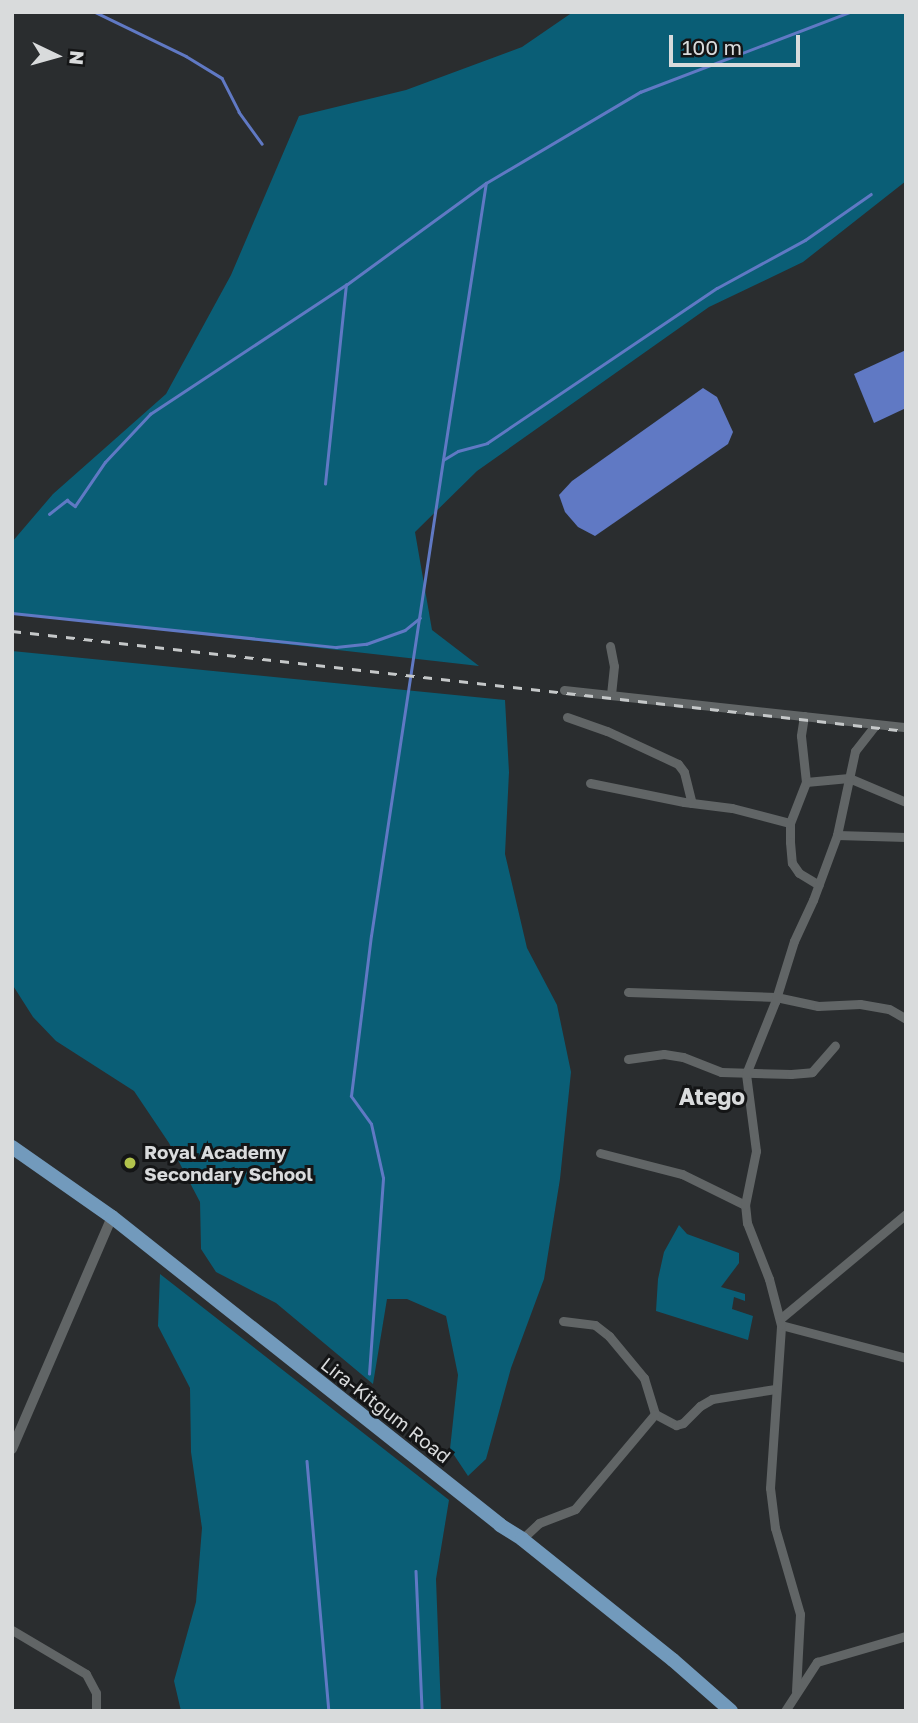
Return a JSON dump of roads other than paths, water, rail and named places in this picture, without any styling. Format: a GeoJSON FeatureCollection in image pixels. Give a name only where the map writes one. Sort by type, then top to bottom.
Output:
{"type":"FeatureCollection","features":[{"type":"Feature","properties":{"kind":"main road","name":"Lira-Kitgum Road"},"geometry":{"type":"LineString","coordinates":[[12,1147],[112,1217],[500,1525],[522,1539],[673,1660],[731,1711]]}},
{"type":"Feature","properties":{"kind":"street"},"geometry":{"type":"LineString","coordinates":[[610,646],[614,666],[611,695]]}},
{"type":"Feature","properties":{"kind":"street"},"geometry":{"type":"LineString","coordinates":[[565,690],[906,727]]}},
{"type":"Feature","properties":{"kind":"street"},"geometry":{"type":"LineString","coordinates":[[804,716],[801,726],[806,782],[790,823],[792,863],[799,873],[819,885]]}},
{"type":"Feature","properties":{"kind":"street"},"geometry":{"type":"LineString","coordinates":[[567,717],[607,731],[678,764],[684,772],[692,803]]}},
{"type":"Feature","properties":{"kind":"street"},"geometry":{"type":"LineString","coordinates":[[796,1691],[800,1614],[775,1528],[770,1488],[780,1322],[769,1279],[751,1238],[745,1205],[756,1151],[746,1074],[776,998],[794,941],[819,885],[837,835],[858,744],[876,724]]}},
{"type":"Feature","properties":{"kind":"street"},"geometry":{"type":"LineString","coordinates":[[806,782],[849,778],[906,802]]}},
{"type":"Feature","properties":{"kind":"street"},"geometry":{"type":"LineString","coordinates":[[590,783],[759,813],[790,823]]}},
{"type":"Feature","properties":{"kind":"street"},"geometry":{"type":"LineString","coordinates":[[837,835],[906,837]]}},
{"type":"Feature","properties":{"kind":"street"},"geometry":{"type":"LineString","coordinates":[[628,992],[776,998],[818,1006],[860,1004],[889,1009],[906,1018]]}},
{"type":"Feature","properties":{"kind":"street"},"geometry":{"type":"LineString","coordinates":[[628,1059],[674,1056],[721,1072],[746,1074],[812,1072],[835,1046]]}},
{"type":"Feature","properties":{"kind":"street"},"geometry":{"type":"LineString","coordinates":[[600,1153],[682,1174],[745,1205]]}},
{"type":"Feature","properties":{"kind":"street"},"geometry":{"type":"LineString","coordinates":[[780,1322],[906,1214]]}},
{"type":"Feature","properties":{"kind":"street"},"geometry":{"type":"LineString","coordinates":[[12,1449],[112,1217]]}},
{"type":"Feature","properties":{"kind":"street"},"geometry":{"type":"LineString","coordinates":[[563,1321],[595,1325],[609,1336],[644,1378],[654,1414],[676,1425],[683,1423],[700,1406],[712,1399],[775,1389]]}},
{"type":"Feature","properties":{"kind":"street"},"geometry":{"type":"LineString","coordinates":[[780,1322],[906,1358]]}},
{"type":"Feature","properties":{"kind":"street"},"geometry":{"type":"LineString","coordinates":[[522,1539],[539,1523],[575,1509],[654,1414]]}},
{"type":"Feature","properties":{"kind":"street"},"geometry":{"type":"LineString","coordinates":[[12,1630],[86,1674],[96,1693],[96,1711]]}},
{"type":"Feature","properties":{"kind":"street"},"geometry":{"type":"LineString","coordinates":[[785,1711],[817,1662],[906,1636]]}},
{"type":"Feature","properties":{"kind":"water"},"geometry":{"type":"Polygon","coordinates":[[[906,350],[906,408],[874,423],[854,374],[906,350]]]}},
{"type":"Feature","properties":{"kind":"water"},"geometry":{"type":"Polygon","coordinates":[[[703,388],[717,397],[733,432],[728,444],[595,536],[578,527],[565,512],[559,495],[572,481],[703,388]]]}},
{"type":"Feature","properties":{"kind":"waterway"},"geometry":{"type":"LineString","coordinates":[[95,12],[186,56],[222,78],[239,112],[262,144]]}},
{"type":"Feature","properties":{"kind":"waterway"},"geometry":{"type":"LineString","coordinates":[[49,514],[67,500],[75,506],[105,462],[150,414],[346,285],[486,183],[640,92],[850,12]]}},
{"type":"Feature","properties":{"kind":"waterway"},"geometry":{"type":"LineString","coordinates":[[443,460],[486,183]]}},
{"type":"Feature","properties":{"kind":"waterway"},"geometry":{"type":"LineString","coordinates":[[369,1374],[383,1178],[371,1124],[351,1096],[371,936],[443,460],[458,451],[487,443],[717,288],[805,240],[871,194]]}},
{"type":"Feature","properties":{"kind":"waterway"},"geometry":{"type":"LineString","coordinates":[[325,484],[346,285]]}},
{"type":"Feature","properties":{"kind":"waterway"},"geometry":{"type":"LineString","coordinates":[[12,613],[336,647],[366,644],[405,630],[420,618]]}},
{"type":"Feature","properties":{"kind":"waterway"},"geometry":{"type":"LineString","coordinates":[[307,1461],[329,1711]]}},
{"type":"Feature","properties":{"kind":"waterway"},"geometry":{"type":"LineString","coordinates":[[416,1571],[422,1711]]}},
{"type":"Feature","properties":{"kind":"railway"},"geometry":{"type":"LineString","coordinates":[[12,631],[906,731]]}},
{"type":"Feature","properties":{"kind":"place","name":"Royal Academy Secondary School"},"geometry":{"type":"Point","coordinates":[130,1163]}},
{"type":"Feature","properties":{"kind":"district","name":"Atego"},"geometry":{"type":"Point","coordinates":[712,1096]}}]}
